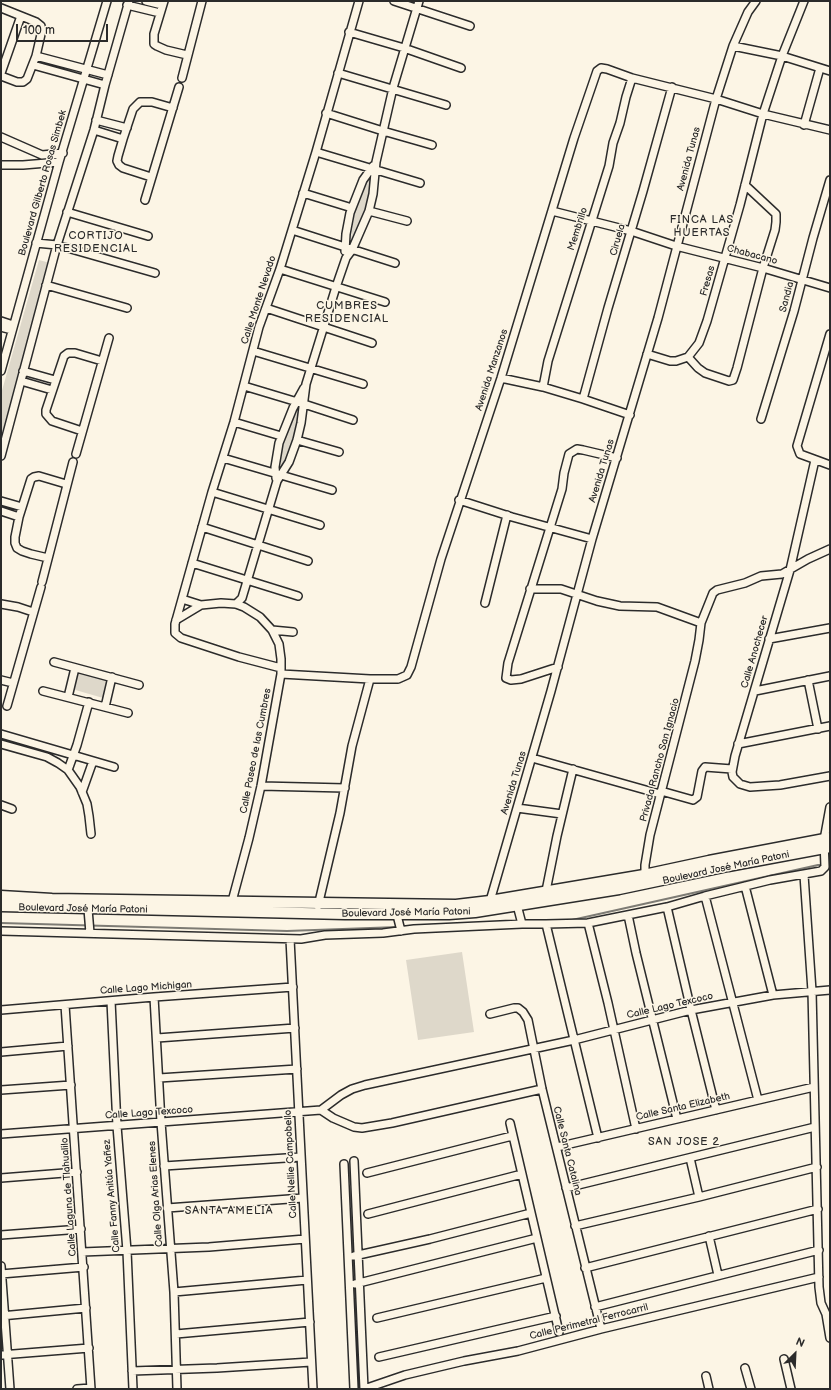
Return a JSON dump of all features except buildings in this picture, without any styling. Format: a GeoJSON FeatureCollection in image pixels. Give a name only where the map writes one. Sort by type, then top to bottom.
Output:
{"type":"FeatureCollection","features":[{"type":"Feature","properties":{"kind":"main road","name":"Boulevard José María Patoni"},"geometry":{"type":"LineString","coordinates":[[1,906],[88,909],[231,906],[319,902],[456,905],[490,901],[546,891],[608,886],[645,880],[728,866],[827,843]]}},
{"type":"Feature","properties":{"kind":"main road","name":"Boulevard José María Patoni"},"geometry":{"type":"LineString","coordinates":[[1,896],[231,906],[399,924],[463,913],[518,910],[608,886]]}},
{"type":"Feature","properties":{"kind":"street","name":"Boulevard Gilberto Rosas Simbek"},"geometry":{"type":"LineString","coordinates":[[1,371],[59,162],[107,1]]}},
{"type":"Feature","properties":{"kind":"street"},"geometry":{"type":"LineString","coordinates":[[146,1],[163,3],[154,34],[154,44],[166,50],[187,54]]}},
{"type":"Feature","properties":{"kind":"street"},"geometry":{"type":"LineString","coordinates":[[182,78],[202,1]]}},
{"type":"Feature","properties":{"kind":"street","name":"Calle Monte Nevado"},"geometry":{"type":"LineString","coordinates":[[281,671],[178,636],[175,633],[176,620],[212,492],[234,422],[253,351],[316,152],[359,1]]}},
{"type":"Feature","properties":{"kind":"street"},"geometry":{"type":"LineString","coordinates":[[394,1],[418,4],[470,26]]}},
{"type":"Feature","properties":{"kind":"street","name":"Avenida Tunas"},"geometry":{"type":"LineString","coordinates":[[490,901],[558,667],[576,594],[647,354],[716,99],[733,46],[748,12],[756,1]]}},
{"type":"Feature","properties":{"kind":"street","name":"Fresas"},"geometry":{"type":"LineString","coordinates":[[688,357],[699,343],[703,334],[745,185],[763,114],[782,56],[804,1]]}},
{"type":"Feature","properties":{"kind":"street"},"geometry":{"type":"LineString","coordinates":[[1,456],[57,245],[94,130],[128,3],[160,13]]}},
{"type":"Feature","properties":{"kind":"street"},"geometry":{"type":"LineString","coordinates":[[348,249],[369,211],[373,194],[374,167],[393,88],[418,4]]}},
{"type":"Feature","properties":{"kind":"street"},"geometry":{"type":"LineString","coordinates":[[1,8],[21,16],[36,22],[41,26],[42,30],[36,56],[27,79],[23,82],[17,82],[1,75],[21,16]]}},
{"type":"Feature","properties":{"kind":"street"},"geometry":{"type":"LineString","coordinates":[[349,32],[404,48],[461,68]]}},
{"type":"Feature","properties":{"kind":"street"},"geometry":{"type":"LineString","coordinates":[[733,46],[782,56],[830,71]]}},
{"type":"Feature","properties":{"kind":"street"},"geometry":{"type":"LineString","coordinates":[[36,56],[108,75]]}},
{"type":"Feature","properties":{"kind":"street"},"geometry":{"type":"LineString","coordinates":[[33,65],[105,85]]}},
{"type":"Feature","properties":{"kind":"street","name":"Avenida Manzanos"},"geometry":{"type":"LineString","coordinates":[[370,679],[398,679],[407,675],[416,651],[459,500],[501,378],[581,116],[597,71],[601,68],[607,69],[632,78]]}},
{"type":"Feature","properties":{"kind":"street"},"geometry":{"type":"LineString","coordinates":[[804,124],[820,68]]}},
{"type":"Feature","properties":{"kind":"street"},"geometry":{"type":"LineString","coordinates":[[338,73],[393,88],[446,105]]}},
{"type":"Feature","properties":{"kind":"street"},"geometry":{"type":"LineString","coordinates":[[632,78],[716,99],[763,114],[830,130]]}},
{"type":"Feature","properties":{"kind":"street","name":"Membrillo"},"geometry":{"type":"LineString","coordinates":[[543,387],[548,361],[575,270],[609,166],[613,143],[632,78]]}},
{"type":"Feature","properties":{"kind":"street"},"geometry":{"type":"LineString","coordinates":[[145,200],[179,87]]}},
{"type":"Feature","properties":{"kind":"street","name":"Ciruela"},"geometry":{"type":"LineString","coordinates":[[583,398],[672,87]]}},
{"type":"Feature","properties":{"kind":"street"},"geometry":{"type":"LineString","coordinates":[[152,177],[123,168],[119,165],[117,161],[123,139],[133,109],[140,102],[152,102],[173,108]]}},
{"type":"Feature","properties":{"kind":"street"},"geometry":{"type":"LineString","coordinates":[[326,113],[432,145]]}},
{"type":"Feature","properties":{"kind":"street"},"geometry":{"type":"LineString","coordinates":[[96,120],[127,128]]}},
{"type":"Feature","properties":{"kind":"street"},"geometry":{"type":"LineString","coordinates":[[94,130],[123,139]]}},
{"type":"Feature","properties":{"kind":"street"},"geometry":{"type":"LineString","coordinates":[[1,137],[42,155],[62,153]]}},
{"type":"Feature","properties":{"kind":"street"},"geometry":{"type":"LineString","coordinates":[[27,164],[29,150]]}},
{"type":"Feature","properties":{"kind":"street"},"geometry":{"type":"LineString","coordinates":[[316,152],[374,167],[420,183]]}},
{"type":"Feature","properties":{"kind":"street"},"geometry":{"type":"LineString","coordinates":[[1,165],[59,162]]}},
{"type":"Feature","properties":{"kind":"street"},"geometry":{"type":"LineString","coordinates":[[278,477],[276,460],[281,436],[300,403],[312,368],[346,258],[348,249],[347,228],[352,208],[363,180],[374,167]]}},
{"type":"Feature","properties":{"kind":"street","name":"Sandia"},"geometry":{"type":"LineString","coordinates":[[761,419],[794,311],[830,180]]}},
{"type":"Feature","properties":{"kind":"street"},"geometry":{"type":"LineString","coordinates":[[647,354],[670,361],[676,361],[688,357],[705,373],[732,381],[775,230],[776,214],[745,185]]}},
{"type":"Feature","properties":{"kind":"street"},"geometry":{"type":"LineString","coordinates":[[303,193],[352,208]]}},
{"type":"Feature","properties":{"kind":"street","name":"Chabacano"},"geometry":{"type":"LineString","coordinates":[[552,210],[830,288]]}},
{"type":"Feature","properties":{"kind":"street"},"geometry":{"type":"LineString","coordinates":[[369,211],[407,221]]}},
{"type":"Feature","properties":{"kind":"street"},"geometry":{"type":"LineString","coordinates":[[67,212],[148,236]]}},
{"type":"Feature","properties":{"kind":"street"},"geometry":{"type":"LineString","coordinates":[[292,230],[396,263]]}},
{"type":"Feature","properties":{"kind":"street"},"geometry":{"type":"LineString","coordinates":[[36,243],[57,245],[155,273]]}},
{"type":"Feature","properties":{"kind":"street"},"geometry":{"type":"LineString","coordinates":[[280,269],[385,302]]}},
{"type":"Feature","properties":{"kind":"street"},"geometry":{"type":"LineString","coordinates":[[46,285],[127,308]]}},
{"type":"Feature","properties":{"kind":"street"},"geometry":{"type":"LineString","coordinates":[[266,308],[372,343]]}},
{"type":"Feature","properties":{"kind":"street"},"geometry":{"type":"LineString","coordinates":[[1,321],[13,328]]}},
{"type":"Feature","properties":{"kind":"street"},"geometry":{"type":"LineString","coordinates":[[1,327],[13,328]]}},
{"type":"Feature","properties":{"kind":"street"},"geometry":{"type":"LineString","coordinates":[[830,334],[800,433],[798,446],[800,454],[830,465]]}},
{"type":"Feature","properties":{"kind":"street"},"geometry":{"type":"LineString","coordinates":[[76,454],[109,338]]}},
{"type":"Feature","properties":{"kind":"street"},"geometry":{"type":"LineString","coordinates":[[253,351],[363,384]]}},
{"type":"Feature","properties":{"kind":"street"},"geometry":{"type":"LineString","coordinates":[[82,431],[58,424],[48,418],[46,410],[64,356],[68,353],[83,355],[102,361]]}},
{"type":"Feature","properties":{"kind":"street"},"geometry":{"type":"LineString","coordinates":[[23,371],[55,380]]}},
{"type":"Feature","properties":{"kind":"street"},"geometry":{"type":"LineString","coordinates":[[501,378],[543,387],[583,398],[630,414]]}},
{"type":"Feature","properties":{"kind":"street"},"geometry":{"type":"LineString","coordinates":[[21,381],[52,390]]}},
{"type":"Feature","properties":{"kind":"street"},"geometry":{"type":"LineString","coordinates":[[244,386],[352,420]]}},
{"type":"Feature","properties":{"kind":"street"},"geometry":{"type":"LineString","coordinates":[[236,604],[242,598],[248,580],[278,477],[289,462],[297,440],[301,423],[300,403]]}},
{"type":"Feature","properties":{"kind":"street"},"geometry":{"type":"LineString","coordinates":[[234,422],[281,436]]}},
{"type":"Feature","properties":{"kind":"street"},"geometry":{"type":"LineString","coordinates":[[297,440],[339,452]]}},
{"type":"Feature","properties":{"kind":"street"},"geometry":{"type":"LineString","coordinates":[[558,667],[522,679],[511,680],[506,678],[508,663],[562,489],[569,454],[577,450],[582,450],[616,458]]}},
{"type":"Feature","properties":{"kind":"street"},"geometry":{"type":"LineString","coordinates":[[223,458],[278,477],[332,490]]}},
{"type":"Feature","properties":{"kind":"street","name":"Calle Anochecer"},"geometry":{"type":"LineString","coordinates":[[732,769],[738,744],[790,570],[815,460]]}},
{"type":"Feature","properties":{"kind":"street"},"geometry":{"type":"LineString","coordinates":[[7,706],[41,585],[66,484],[73,462]]}},
{"type":"Feature","properties":{"kind":"street"},"geometry":{"type":"LineString","coordinates":[[48,558],[31,554],[17,548],[15,536],[19,517],[31,478],[38,476],[66,484]]}},
{"type":"Feature","properties":{"kind":"street"},"geometry":{"type":"LineString","coordinates":[[212,492],[320,525]]}},
{"type":"Feature","properties":{"kind":"street"},"geometry":{"type":"LineString","coordinates":[[459,500],[592,539]]}},
{"type":"Feature","properties":{"kind":"street"},"geometry":{"type":"LineString","coordinates":[[1,501],[22,507]]}},
{"type":"Feature","properties":{"kind":"street"},"geometry":{"type":"LineString","coordinates":[[1,511],[19,517]]}},
{"type":"Feature","properties":{"kind":"street"},"geometry":{"type":"LineString","coordinates":[[485,603],[507,515]]}},
{"type":"Feature","properties":{"kind":"street"},"geometry":{"type":"LineString","coordinates":[[202,527],[308,561]]}},
{"type":"Feature","properties":{"kind":"street"},"geometry":{"type":"LineString","coordinates":[[530,589],[561,589],[597,601],[620,606],[657,607],[701,623],[714,593],[717,590],[761,576],[782,574],[808,559],[830,549]]}},
{"type":"Feature","properties":{"kind":"street"},"geometry":{"type":"LineString","coordinates":[[192,563],[298,596]]}},
{"type":"Feature","properties":{"kind":"street"},"geometry":{"type":"LineString","coordinates":[[242,598],[244,607]]}},
{"type":"Feature","properties":{"kind":"street"},"geometry":{"type":"LineString","coordinates":[[182,599],[201,605]]}},
{"type":"Feature","properties":{"kind":"street","name":"Calle Paseo de las Cumbres"},"geometry":{"type":"LineString","coordinates":[[176,620],[201,605],[221,603],[236,604],[260,617],[272,630],[279,644],[281,671],[261,786],[231,906]]}},
{"type":"Feature","properties":{"kind":"street"},"geometry":{"type":"LineString","coordinates":[[1,604],[18,607],[33,612]]}},
{"type":"Feature","properties":{"kind":"street","name":"Privada Rancho San Ignacio"},"geometry":{"type":"LineString","coordinates":[[645,880],[647,853],[660,792],[700,640],[701,623]]}},
{"type":"Feature","properties":{"kind":"street"},"geometry":{"type":"LineString","coordinates":[[769,639],[830,628]]}},
{"type":"Feature","properties":{"kind":"street"},"geometry":{"type":"LineString","coordinates":[[272,630],[293,632]]}},
{"type":"Feature","properties":{"kind":"street"},"geometry":{"type":"LineString","coordinates":[[54,662],[139,685]]}},
{"type":"Feature","properties":{"kind":"street"},"geometry":{"type":"LineString","coordinates":[[68,697],[75,668]]}},
{"type":"Feature","properties":{"kind":"street"},"geometry":{"type":"LineString","coordinates":[[281,671],[370,679],[353,740],[329,865],[316,914]]}},
{"type":"Feature","properties":{"kind":"street"},"geometry":{"type":"LineString","coordinates":[[755,691],[830,676]]}},
{"type":"Feature","properties":{"kind":"street"},"geometry":{"type":"LineString","coordinates":[[105,707],[112,677]]}},
{"type":"Feature","properties":{"kind":"street"},"geometry":{"type":"LineString","coordinates":[[1,680],[13,683]]}},
{"type":"Feature","properties":{"kind":"street"},"geometry":{"type":"LineString","coordinates":[[808,680],[818,729]]}},
{"type":"Feature","properties":{"kind":"street"},"geometry":{"type":"LineString","coordinates":[[43,691],[128,713]]}},
{"type":"Feature","properties":{"kind":"street"},"geometry":{"type":"LineString","coordinates":[[68,770],[74,755],[89,702]]}},
{"type":"Feature","properties":{"kind":"street"},"geometry":{"type":"LineString","coordinates":[[738,744],[830,726]]}},
{"type":"Feature","properties":{"kind":"street"},"geometry":{"type":"LineString","coordinates":[[91,834],[89,816],[82,792],[74,777],[68,770],[47,757],[3,744],[4,735],[114,767]]}},
{"type":"Feature","properties":{"kind":"street"},"geometry":{"type":"LineString","coordinates":[[532,758],[693,800],[697,797],[702,771],[705,767],[732,769],[733,777],[745,787],[780,785],[830,776]]}},
{"type":"Feature","properties":{"kind":"street"},"geometry":{"type":"LineString","coordinates":[[82,792],[93,761]]}},
{"type":"Feature","properties":{"kind":"street"},"geometry":{"type":"LineString","coordinates":[[546,891],[573,769]]}},
{"type":"Feature","properties":{"kind":"street"},"geometry":{"type":"LineString","coordinates":[[261,786],[345,788]]}},
{"type":"Feature","properties":{"kind":"street"},"geometry":{"type":"LineString","coordinates":[[1,805],[12,809]]}},
{"type":"Feature","properties":{"kind":"street"},"geometry":{"type":"LineString","coordinates":[[1,931],[90,928],[290,939],[308,938],[399,924],[414,929],[588,922],[668,907],[770,880],[821,871],[825,864],[830,807]]}},
{"type":"Feature","properties":{"kind":"street"},"geometry":{"type":"LineString","coordinates":[[517,808],[562,814]]}},
{"type":"Feature","properties":{"kind":"street"},"geometry":{"type":"LineString","coordinates":[[804,875],[812,991],[820,1295],[826,1314],[830,1338]]}},
{"type":"Feature","properties":{"kind":"street"},"geometry":{"type":"LineString","coordinates":[[745,886],[773,995]]}},
{"type":"Feature","properties":{"kind":"street"},"geometry":{"type":"LineString","coordinates":[[705,896],[758,1100]]}},
{"type":"Feature","properties":{"kind":"street"},"geometry":{"type":"LineString","coordinates":[[668,907],[691,1010],[716,1110]]}},
{"type":"Feature","properties":{"kind":"street"},"geometry":{"type":"LineString","coordinates":[[88,909],[90,928]]}},
{"type":"Feature","properties":{"kind":"street"},"geometry":{"type":"LineString","coordinates":[[518,910],[522,924]]}},
{"type":"Feature","properties":{"kind":"street"},"geometry":{"type":"LineString","coordinates":[[628,915],[677,1119]]}},
{"type":"Feature","properties":{"kind":"street"},"geometry":{"type":"LineString","coordinates":[[588,922],[636,1128]]}},
{"type":"Feature","properties":{"kind":"street"},"geometry":{"type":"LineString","coordinates":[[546,924],[598,1138]]}},
{"type":"Feature","properties":{"kind":"street","name":"Calle Nellie Campobello"},"geometry":{"type":"LineString","coordinates":[[290,939],[313,1389]]}},
{"type":"Feature","properties":{"kind":"street","name":"Calle Lago Michigan"},"geometry":{"type":"LineString","coordinates":[[1,1010],[293,987]]}},
{"type":"Feature","properties":{"kind":"street","name":"Calle Lago Texcoco"},"geometry":{"type":"LineString","coordinates":[[1,1134],[321,1110],[341,1095],[352,1089],[365,1085],[574,1040],[691,1010],[773,995],[830,990]]}},
{"type":"Feature","properties":{"kind":"street","name":"Calle Olga Arias Elenes"},"geometry":{"type":"LineString","coordinates":[[154,997],[161,1122],[174,1292],[177,1389]]}},
{"type":"Feature","properties":{"kind":"street","name":"Calle Fanny Anitúa Yañez"},"geometry":{"type":"LineString","coordinates":[[111,1001],[117,1126],[127,1251],[133,1389]]}},
{"type":"Feature","properties":{"kind":"street","name":"Calle Laguna de Tlahualilo"},"geometry":{"type":"LineString","coordinates":[[65,1005],[84,1267],[91,1388]]}},
{"type":"Feature","properties":{"kind":"street","name":"Calle Santa Catalina"},"geometry":{"type":"LineString","coordinates":[[490,1014],[514,1008],[521,1010],[528,1020],[542,1089],[601,1329]]}},
{"type":"Feature","properties":{"kind":"street"},"geometry":{"type":"LineString","coordinates":[[157,1038],[295,1028]]}},
{"type":"Feature","properties":{"kind":"street"},"geometry":{"type":"LineString","coordinates":[[1,1052],[68,1046]]}},
{"type":"Feature","properties":{"kind":"street"},"geometry":{"type":"LineString","coordinates":[[159,1078],[297,1069]]}},
{"type":"Feature","properties":{"kind":"street"},"geometry":{"type":"LineString","coordinates":[[1,1090],[71,1085]]}},
{"type":"Feature","properties":{"kind":"street","name":"Calle Santa Elizabeth"},"geometry":{"type":"LineString","coordinates":[[557,1147],[814,1087]]}},
{"type":"Feature","properties":{"kind":"street"},"geometry":{"type":"LineString","coordinates":[[321,1110],[333,1118],[354,1127],[362,1128],[392,1123],[542,1089]]}},
{"type":"Feature","properties":{"kind":"street"},"geometry":{"type":"LineString","coordinates":[[510,1123],[559,1332]]}},
{"type":"Feature","properties":{"kind":"street"},"geometry":{"type":"LineString","coordinates":[[566,1188],[815,1127]]}},
{"type":"Feature","properties":{"kind":"street"},"geometry":{"type":"LineString","coordinates":[[367,1173],[512,1136]]}},
{"type":"Feature","properties":{"kind":"street"},"geometry":{"type":"LineString","coordinates":[[164,1166],[301,1157]]}},
{"type":"Feature","properties":{"kind":"street"},"geometry":{"type":"LineString","coordinates":[[690,1158],[699,1197]]}},
{"type":"Feature","properties":{"kind":"street"},"geometry":{"type":"LineString","coordinates":[[354,1161],[364,1389]]}},
{"type":"Feature","properties":{"kind":"street"},"geometry":{"type":"LineString","coordinates":[[344,1164],[354,1389]]}},
{"type":"Feature","properties":{"kind":"street"},"geometry":{"type":"LineString","coordinates":[[575,1226],[817,1167]]}},
{"type":"Feature","properties":{"kind":"street"},"geometry":{"type":"LineString","coordinates":[[1,1178],[77,1172]]}},
{"type":"Feature","properties":{"kind":"street"},"geometry":{"type":"LineString","coordinates":[[368,1214],[522,1174]]}},
{"type":"Feature","properties":{"kind":"street"},"geometry":{"type":"LineString","coordinates":[[167,1208],[303,1198]]}},
{"type":"Feature","properties":{"kind":"street"},"geometry":{"type":"LineString","coordinates":[[585,1268],[818,1209]]}},
{"type":"Feature","properties":{"kind":"street"},"geometry":{"type":"LineString","coordinates":[[348,1256],[430,1239],[531,1213]]}},
{"type":"Feature","properties":{"kind":"street"},"geometry":{"type":"LineString","coordinates":[[1,1235],[81,1229]]}},
{"type":"Feature","properties":{"kind":"street"},"geometry":{"type":"LineString","coordinates":[[709,1236],[718,1275]]}},
{"type":"Feature","properties":{"kind":"street"},"geometry":{"type":"LineString","coordinates":[[349,1285],[537,1238]]}},
{"type":"Feature","properties":{"kind":"street"},"geometry":{"type":"LineString","coordinates":[[82,1252],[171,1250],[305,1239]]}},
{"type":"Feature","properties":{"kind":"street"},"geometry":{"type":"LineString","coordinates":[[595,1307],[819,1250]]}},
{"type":"Feature","properties":{"kind":"street"},"geometry":{"type":"LineString","coordinates":[[1,1266],[4,1355],[10,1389]]}},
{"type":"Feature","properties":{"kind":"street"},"geometry":{"type":"LineString","coordinates":[[1,1274],[84,1267]]}},
{"type":"Feature","properties":{"kind":"street","name":"Calle Perimetral Ferrocarril"},"geometry":{"type":"LineString","coordinates":[[364,1389],[405,1375],[464,1361],[518,1351],[601,1329],[820,1277]]}},
{"type":"Feature","properties":{"kind":"street"},"geometry":{"type":"LineString","coordinates":[[377,1318],[546,1278]]}},
{"type":"Feature","properties":{"kind":"street"},"geometry":{"type":"LineString","coordinates":[[174,1292],[308,1280]]}},
{"type":"Feature","properties":{"kind":"street"},"geometry":{"type":"LineString","coordinates":[[3,1316],[86,1308]]}},
{"type":"Feature","properties":{"kind":"street"},"geometry":{"type":"LineString","coordinates":[[379,1357],[556,1316]]}},
{"type":"Feature","properties":{"kind":"street"},"geometry":{"type":"LineString","coordinates":[[176,1334],[310,1322]]}},
{"type":"Feature","properties":{"kind":"street"},"geometry":{"type":"LineString","coordinates":[[4,1355],[89,1348]]}},
{"type":"Feature","properties":{"kind":"street"},"geometry":{"type":"LineString","coordinates":[[784,1359],[791,1389]]}},
{"type":"Feature","properties":{"kind":"street"},"geometry":{"type":"LineString","coordinates":[[132,1371],[177,1370],[312,1362]]}},
{"type":"Feature","properties":{"kind":"street"},"geometry":{"type":"LineString","coordinates":[[746,1368],[751,1389]]}},
{"type":"Feature","properties":{"kind":"street"},"geometry":{"type":"LineString","coordinates":[[706,1376],[709,1389]]}},
{"type":"Feature","properties":{"kind":"street"},"geometry":{"type":"LineString","coordinates":[[77,1389],[91,1388]]}},
{"type":"Feature","properties":{"kind":"shaded area"},"geometry":{"type":"Polygon","coordinates":[[[372,173],[370,197],[365,214],[350,245],[355,210],[360,193],[372,173]]]}},
{"type":"Feature","properties":{"kind":"shaded area"},"geometry":{"type":"Polygon","coordinates":[[[39,260],[50,263],[1,438],[1,394],[39,260]]]}},
{"type":"Feature","properties":{"kind":"shaded area"},"geometry":{"type":"Polygon","coordinates":[[[301,403],[299,427],[291,454],[281,470],[281,448],[289,423],[301,403]]]}},
{"type":"Feature","properties":{"kind":"shaded area"},"geometry":{"type":"Polygon","coordinates":[[[77,670],[109,679],[103,698],[72,689],[77,670]]]}},
{"type":"Feature","properties":{"kind":"shaded area"},"geometry":{"type":"Polygon","coordinates":[[[462,952],[474,1032],[418,1040],[406,960],[462,952]]]}},
{"type":"Feature","properties":{"kind":"waterway"},"geometry":{"type":"LineString","coordinates":[[572,920],[818,865],[830,865]]}},
{"type":"Feature","properties":{"kind":"waterway"},"geometry":{"type":"LineString","coordinates":[[1,923],[287,931],[398,927]]}},
{"type":"Feature","properties":{"kind":"district","name":"FINCA LAS HUERTAS"},"geometry":{"type":"Point","coordinates":[702,226]}},
{"type":"Feature","properties":{"kind":"district","name":"CORTIJO RESIDENCIAL"},"geometry":{"type":"Point","coordinates":[96,242]}},
{"type":"Feature","properties":{"kind":"district","name":"CUMBRES RESIDENCIAL"},"geometry":{"type":"Point","coordinates":[347,312]}},
{"type":"Feature","properties":{"kind":"district","name":"SAN JOSE 2"},"geometry":{"type":"Point","coordinates":[684,1142]}},
{"type":"Feature","properties":{"kind":"district","name":"SANTA AMELIA"},"geometry":{"type":"Point","coordinates":[229,1211]}}]}
